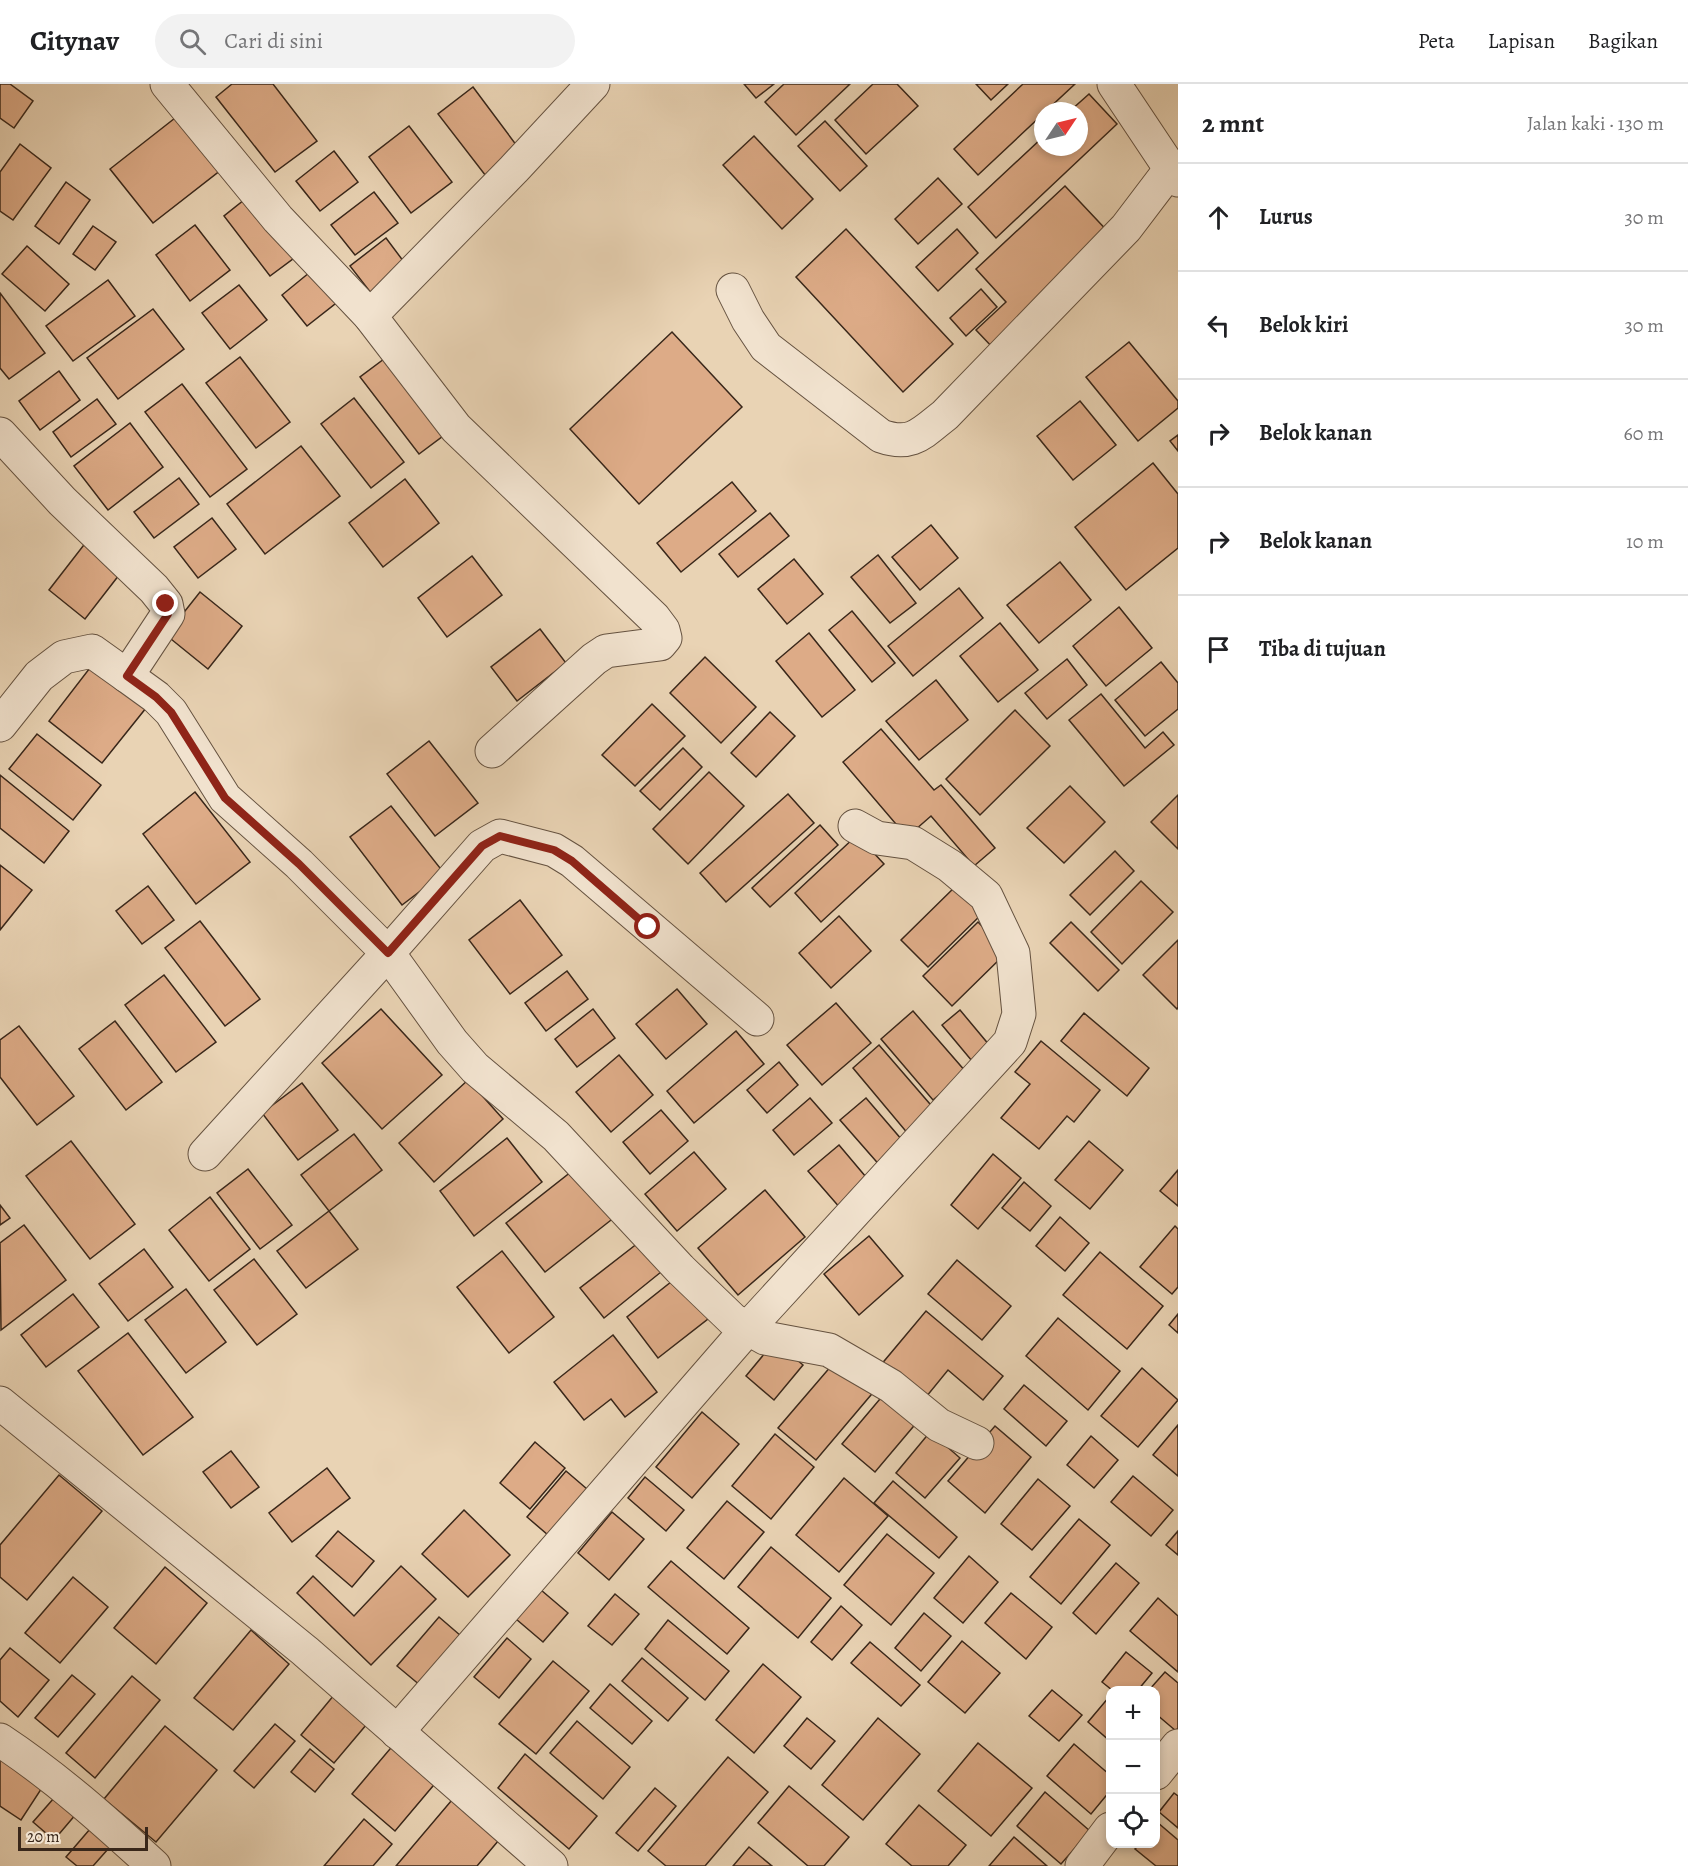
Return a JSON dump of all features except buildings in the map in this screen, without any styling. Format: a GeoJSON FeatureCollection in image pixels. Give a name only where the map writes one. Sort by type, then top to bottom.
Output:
{"type":"FeatureCollection","features":[{"type":"Feature","properties":{"kind":"street"},"geometry":{"type":"LineString","coordinates":[[167,84],[278,219],[370,316],[456,428],[654,618],[663,630],[665,638],[660,644],[606,651],[594,659],[492,752]]}},
{"type":"Feature","properties":{"kind":"street"},"geometry":{"type":"LineString","coordinates":[[370,316],[514,169],[593,84]]}},
{"type":"Feature","properties":{"kind":"street"},"geometry":{"type":"LineString","coordinates":[[733,290],[748,320],[766,347],[881,436],[894,441],[908,441],[921,435],[945,415],[1126,228],[1174,175],[1114,84]]}},
{"type":"Feature","properties":{"kind":"street"},"geometry":{"type":"LineString","coordinates":[[0,434],[62,501],[154,589],[166,604],[168,614],[127,676]]}},
{"type":"Feature","properties":{"kind":"street"},"geometry":{"type":"LineString","coordinates":[[0,724],[39,676],[64,657],[92,651],[156,697],[171,712],[225,798],[299,864],[388,953],[452,1042],[476,1068],[556,1136],[680,1269],[733,1320],[765,1338],[830,1350],[891,1386],[939,1425],[977,1443]]}},
{"type":"Feature","properties":{"kind":"street"},"geometry":{"type":"LineString","coordinates":[[397,1732],[748,1328],[1010,1042],[1018,1014],[1013,953],[986,896],[950,866],[913,843],[877,838],[855,826]]}},
{"type":"Feature","properties":{"kind":"street"},"geometry":{"type":"LineString","coordinates":[[205,1154],[482,846],[500,836],[554,850],[572,861],[757,1020]]}},
{"type":"Feature","properties":{"kind":"street"},"geometry":{"type":"LineString","coordinates":[[0,1403],[305,1652],[551,1866]]}},
{"type":"Feature","properties":{"kind":"street"},"geometry":{"type":"LineString","coordinates":[[0,1740],[31,1761],[94,1811],[154,1866]]}},
{"type":"Feature","properties":{"kind":"street"},"geometry":{"type":"LineString","coordinates":[[1160,1767],[1178,1746]]}},
{"type":"Feature","properties":{"kind":"street"},"geometry":{"type":"LineString","coordinates":[[1082,1866],[1106,1833]]}},
{"type":"Feature","properties":{"kind":"route"},"geometry":{"type":"LineString","coordinates":[[166,604],[168,614],[127,676],[156,697],[171,712],[225,798],[299,864],[388,953],[482,846],[500,836],[554,850],[572,861],[648,927]]}}]}
